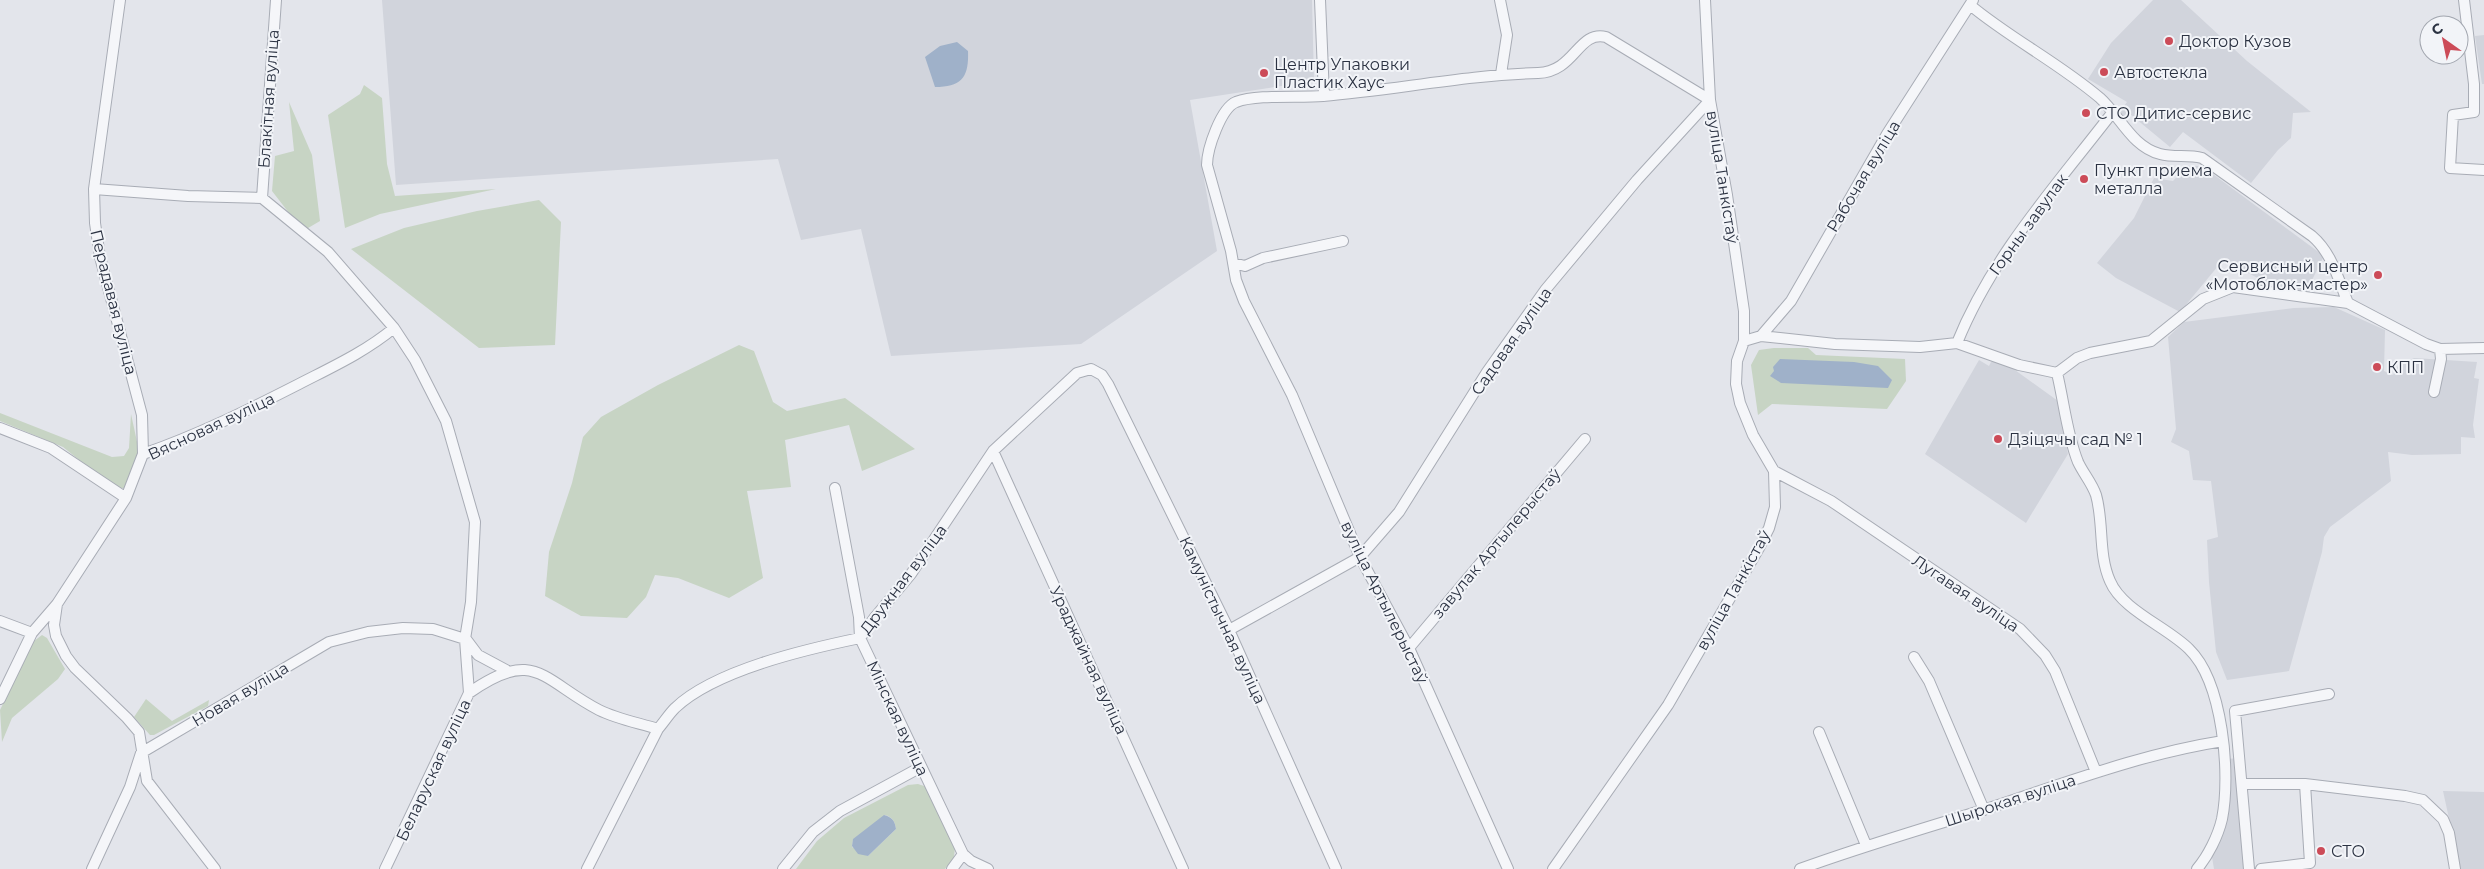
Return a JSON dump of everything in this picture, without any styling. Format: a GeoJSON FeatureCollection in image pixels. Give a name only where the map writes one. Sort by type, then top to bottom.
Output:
{"type":"FeatureCollection","features":[{"type":"Feature","properties":{"kind":"street","name":"Перадавая вуліца"},"geometry":{"type":"LineString","coordinates":[[120,0],[94,189],[95,223],[100,256],[142,415],[143,454]]}},
{"type":"Feature","properties":{"kind":"street","name":"Блакітная вуліца"},"geometry":{"type":"LineString","coordinates":[[262,198],[276,0]]}},
{"type":"Feature","properties":{"kind":"street"},"geometry":{"type":"LineString","coordinates":[[1320,0],[1324,96],[1501,74],[1551,72],[1567,62],[1586,40],[1597,35],[1606,37],[1710,100]]}},
{"type":"Feature","properties":{"kind":"street"},"geometry":{"type":"LineString","coordinates":[[1500,0],[1507,35],[1501,74]]}},
{"type":"Feature","properties":{"kind":"street"},"geometry":{"type":"LineString","coordinates":[[1705,0],[1710,100]]}},
{"type":"Feature","properties":{"kind":"street"},"geometry":{"type":"LineString","coordinates":[[2464,0],[2474,84],[2474,112],[2453,115],[2450,168],[2484,170]]}},
{"type":"Feature","properties":{"kind":"street"},"geometry":{"type":"LineString","coordinates":[[1972,2],[1994,25],[2047,58],[2101,100],[2123,128],[2144,145],[2160,154],[2192,155],[2202,158],[2312,236],[2330,257],[2348,303]]}},
{"type":"Feature","properties":{"kind":"street","name":"Рабочая вуліца"},"geometry":{"type":"LineString","coordinates":[[1762,336],[1791,301],[1887,134],[1972,2]]}},
{"type":"Feature","properties":{"kind":"street","name":"вуліца Артылерыстаў"},"geometry":{"type":"LineString","coordinates":[[1324,96],[1255,99],[1236,102],[1226,109],[1207,154],[1207,165],[1231,251],[1236,280],[1244,301],[1292,396],[1360,557],[1409,648],[1508,869]]}},
{"type":"Feature","properties":{"kind":"street","name":"вуліца Танкістаў"},"geometry":{"type":"LineString","coordinates":[[1553,869],[1668,705],[1759,548],[1769,528],[1775,507],[1774,471],[1753,434],[1740,403],[1736,384],[1737,361],[1744,341],[1744,311],[1727,195],[1710,100]]}},
{"type":"Feature","properties":{"kind":"street","name":"Садовая вуліца"},"geometry":{"type":"LineString","coordinates":[[1229,630],[1360,557],[1399,512],[1487,372],[1546,290],[1625,194],[1710,100]]}},
{"type":"Feature","properties":{"kind":"street","name":"Горны завулак"},"geometry":{"type":"LineString","coordinates":[[1957,343],[1970,310],[1990,276],[2037,206],[2112,113]]}},
{"type":"Feature","properties":{"kind":"street"},"geometry":{"type":"LineString","coordinates":[[94,189],[188,196],[262,198],[328,252],[394,328],[415,360],[446,421],[475,522],[471,602],[465,639],[478,655],[506,670],[543,673],[600,710],[658,729]]}},
{"type":"Feature","properties":{"kind":"street"},"geometry":{"type":"LineString","coordinates":[[1233,263],[1245,266],[1263,258],[1343,241]]}},
{"type":"Feature","properties":{"kind":"street"},"geometry":{"type":"LineString","coordinates":[[1744,341],[1762,336],[1835,344],[1920,347],[1957,343],[2019,365],[2057,373],[2077,358],[2090,353],[2152,341],[2203,299],[2233,287],[2348,303],[2392,325],[2412,339],[2440,349],[2484,348]]}},
{"type":"Feature","properties":{"kind":"street","name":"Вясновая вуліца"},"geometry":{"type":"LineString","coordinates":[[0,699],[32,633],[57,604],[126,498],[143,454],[182,441],[252,408],[357,354],[394,328]]}},
{"type":"Feature","properties":{"kind":"street"},"geometry":{"type":"LineString","coordinates":[[2434,392],[2441,359],[2440,349]]}},
{"type":"Feature","properties":{"kind":"street","name":"Дружная вуліца"},"geometry":{"type":"LineString","coordinates":[[587,869],[658,729],[675,708],[690,696],[715,682],[740,672],[820,646],[860,638],[911,574],[993,451],[1077,373],[1091,369],[1102,376]]}},
{"type":"Feature","properties":{"kind":"street"},"geometry":{"type":"LineString","coordinates":[[2057,373],[2078,462],[2096,494],[2105,566],[2110,582],[2117,593],[2132,606],[2190,649],[2205,670],[2214,689],[2223,741],[2224,804],[2221,821],[2211,847],[2197,869]]}},
{"type":"Feature","properties":{"kind":"street","name":"Камуністычная вуліца"},"geometry":{"type":"LineString","coordinates":[[1102,376],[1110,386],[1229,630],[1336,869]]}},
{"type":"Feature","properties":{"kind":"street"},"geometry":{"type":"LineString","coordinates":[[0,428],[51,448],[126,498]]}},
{"type":"Feature","properties":{"kind":"street","name":"завулак Артылерыстаў"},"geometry":{"type":"LineString","coordinates":[[1409,648],[1534,496],[1585,439]]}},
{"type":"Feature","properties":{"kind":"street","name":"Ураджайная вуліца"},"geometry":{"type":"LineString","coordinates":[[993,451],[1183,869]]}},
{"type":"Feature","properties":{"kind":"street","name":"Лугавая вуліца"},"geometry":{"type":"LineString","coordinates":[[1774,471],[1831,501],[2032,640],[2045,655],[2055,671],[2096,772]]}},
{"type":"Feature","properties":{"kind":"street","name":"Мінская вуліца"},"geometry":{"type":"LineString","coordinates":[[835,488],[859,617],[860,638],[963,854]]}},
{"type":"Feature","properties":{"kind":"street"},"geometry":{"type":"LineString","coordinates":[[57,604],[54,625],[60,646],[75,668],[139,732],[147,781],[215,869]]}},
{"type":"Feature","properties":{"kind":"street"},"geometry":{"type":"LineString","coordinates":[[0,621],[32,633]]}},
{"type":"Feature","properties":{"kind":"street","name":"Новая вуліца"},"geometry":{"type":"LineString","coordinates":[[141,753],[329,642],[368,632],[403,628],[433,630],[465,639]]}},
{"type":"Feature","properties":{"kind":"street","name":"Беларуская вуліца"},"geometry":{"type":"LineString","coordinates":[[385,869],[469,693],[465,639]]}},
{"type":"Feature","properties":{"kind":"street"},"geometry":{"type":"LineString","coordinates":[[1914,657],[1929,681],[1984,810]]}},
{"type":"Feature","properties":{"kind":"street"},"geometry":{"type":"LineString","coordinates":[[469,693],[506,670]]}},
{"type":"Feature","properties":{"kind":"street"},"geometry":{"type":"LineString","coordinates":[[2249,869],[2235,712],[2329,694]]}},
{"type":"Feature","properties":{"kind":"street"},"geometry":{"type":"LineString","coordinates":[[1819,732],[1866,845]]}},
{"type":"Feature","properties":{"kind":"street","name":"Шырокая вуліца"},"geometry":{"type":"LineString","coordinates":[[1800,869],[1866,845],[1984,810],[2152,755],[2223,741]]}},
{"type":"Feature","properties":{"kind":"street"},"geometry":{"type":"LineString","coordinates":[[92,869],[130,787],[141,753]]}},
{"type":"Feature","properties":{"kind":"street"},"geometry":{"type":"LineString","coordinates":[[783,869],[813,832],[840,811],[921,767]]}},
{"type":"Feature","properties":{"kind":"street"},"geometry":{"type":"LineString","coordinates":[[2242,784],[2305,784],[2406,796],[2423,800],[2444,819],[2449,833],[2455,869]]}},
{"type":"Feature","properties":{"kind":"street"},"geometry":{"type":"LineString","coordinates":[[2260,869],[2310,863],[2305,784]]}},
{"type":"Feature","properties":{"kind":"street"},"geometry":{"type":"LineString","coordinates":[[952,869],[963,854],[971,861],[988,869]]}},
{"type":"Feature","properties":{"kind":"shaded area"},"geometry":{"type":"Polygon","coordinates":[[[382,0],[1312,0],[1314,81],[1190,100],[1217,251],[1081,344],[891,356],[861,229],[801,240],[778,159],[396,185],[382,0]]]}},
{"type":"Feature","properties":{"kind":"shaded area"},"geometry":{"type":"Polygon","coordinates":[[[2153,0],[2181,0],[2247,61],[2311,112],[2293,113],[2291,138],[2278,150],[2251,183],[2183,132],[2170,147],[2130,114],[2125,119],[2118,114],[2127,102],[2088,79],[2111,43],[2153,0]]]}},
{"type":"Feature","properties":{"kind":"shaded area"},"geometry":{"type":"Polygon","coordinates":[[[2484,35],[2484,84],[2482,84],[2475,36],[2484,35]]]}},
{"type":"Feature","properties":{"kind":"shaded area"},"geometry":{"type":"Polygon","coordinates":[[[2191,166],[2202,166],[2324,256],[2306,292],[2281,290],[2223,260],[2180,312],[2116,278],[2097,263],[2134,218],[2154,178],[2173,181],[2184,169],[2191,166]]]}},
{"type":"Feature","properties":{"kind":"shaded area"},"geometry":{"type":"Polygon","coordinates":[[[2334,307],[2385,330],[2384,371],[2393,375],[2398,366],[2414,358],[2477,362],[2474,378],[2479,379],[2473,425],[2475,438],[2461,437],[2461,454],[2412,455],[2388,452],[2391,481],[2330,527],[2324,537],[2322,552],[2289,671],[2227,680],[2216,652],[2209,582],[2207,540],[2218,537],[2211,481],[2193,480],[2189,451],[2171,442],[2176,429],[2168,337],[2184,322],[2294,308],[2334,307]]]}},
{"type":"Feature","properties":{"kind":"shaded area"},"geometry":{"type":"Polygon","coordinates":[[[1979,360],[1989,366],[1991,362],[2001,360],[2058,401],[2068,454],[2026,523],[1925,454],[1979,360]]]}},
{"type":"Feature","properties":{"kind":"shaded area"},"geometry":{"type":"Polygon","coordinates":[[[2239,758],[2249,869],[2214,869],[2212,857],[2227,811],[2227,759],[2239,758]]]}},
{"type":"Feature","properties":{"kind":"shaded area"},"geometry":{"type":"Polygon","coordinates":[[[2443,791],[2484,792],[2484,869],[2460,869],[2443,791]]]}},
{"type":"Feature","properties":{"kind":"green space"},"geometry":{"type":"Polygon","coordinates":[[[364,85],[382,98],[387,164],[395,196],[496,189],[380,214],[345,228],[328,115],[360,94],[364,85]]]}},
{"type":"Feature","properties":{"kind":"green space"},"geometry":{"type":"Polygon","coordinates":[[[289,102],[312,155],[320,221],[303,231],[272,191],[275,156],[294,151],[289,102]]]}},
{"type":"Feature","properties":{"kind":"green space"},"geometry":{"type":"Polygon","coordinates":[[[539,200],[561,222],[555,345],[479,348],[351,249],[404,228],[477,211],[539,200]]]}},
{"type":"Feature","properties":{"kind":"green space"},"geometry":{"type":"Polygon","coordinates":[[[739,345],[754,351],[773,402],[787,411],[845,398],[915,449],[862,471],[849,425],[785,440],[791,487],[747,491],[763,578],[729,598],[678,578],[655,575],[646,597],[627,618],[581,616],[545,596],[549,552],[572,483],[583,437],[601,417],[658,385],[739,345]]]}},
{"type":"Feature","properties":{"kind":"green space"},"geometry":{"type":"Polygon","coordinates":[[[1808,348],[1816,355],[1905,359],[1906,381],[1887,409],[1772,404],[1758,415],[1751,365],[1759,350],[1808,348]]]}},
{"type":"Feature","properties":{"kind":"green space"},"geometry":{"type":"Polygon","coordinates":[[[0,413],[112,457],[124,456],[129,448],[131,414],[139,451],[127,485],[124,488],[114,488],[63,447],[0,421],[0,413]]]}},
{"type":"Feature","properties":{"kind":"green space"},"geometry":{"type":"Polygon","coordinates":[[[42,635],[47,638],[65,669],[58,679],[12,718],[2,742],[0,710],[34,641],[42,635]]]}},
{"type":"Feature","properties":{"kind":"green space"},"geometry":{"type":"Polygon","coordinates":[[[146,699],[172,721],[209,700],[208,706],[154,735],[150,735],[134,717],[146,699]]]}},
{"type":"Feature","properties":{"kind":"green space"},"geometry":{"type":"Polygon","coordinates":[[[918,784],[927,787],[955,848],[954,857],[945,869],[796,869],[817,841],[844,818],[908,785],[918,784]],[[885,815],[853,840],[852,847],[868,856],[896,829],[893,820],[885,815]]]}},
{"type":"Feature","properties":{"kind":"water"},"geometry":{"type":"Polygon","coordinates":[[[957,42],[968,51],[965,74],[962,79],[952,85],[935,87],[925,57],[940,46],[957,42]]]}},
{"type":"Feature","properties":{"kind":"water"},"geometry":{"type":"Polygon","coordinates":[[[1780,359],[1854,362],[1878,366],[1892,380],[1888,388],[1781,383],[1770,376],[1774,371],[1773,367],[1780,359]]]}},
{"type":"Feature","properties":{"kind":"water"},"geometry":{"type":"Polygon","coordinates":[[[884,815],[893,820],[896,829],[868,856],[858,854],[852,846],[853,839],[884,815]]]}},
{"type":"Feature","properties":{"kind":"place","name":"Доктор Кузов"},"geometry":{"type":"Point","coordinates":[2169,41]}},
{"type":"Feature","properties":{"kind":"place","name":"Автостекла"},"geometry":{"type":"Point","coordinates":[2104,72]}},
{"type":"Feature","properties":{"kind":"place","name":"Центр Упаковки Пластик Хаус"},"geometry":{"type":"Point","coordinates":[1264,73]}},
{"type":"Feature","properties":{"kind":"place","name":"СТО Дитис-сервис"},"geometry":{"type":"Point","coordinates":[2086,113]}},
{"type":"Feature","properties":{"kind":"place","name":"Пункт приема металла"},"geometry":{"type":"Point","coordinates":[2084,179]}},
{"type":"Feature","properties":{"kind":"place","name":"Сервисный центр «Мотоблок-мастер»"},"geometry":{"type":"Point","coordinates":[2378,275]}},
{"type":"Feature","properties":{"kind":"place","name":"КПП"},"geometry":{"type":"Point","coordinates":[2377,367]}},
{"type":"Feature","properties":{"kind":"place","name":"Дзіцячы сад № 1"},"geometry":{"type":"Point","coordinates":[1998,439]}},
{"type":"Feature","properties":{"kind":"place","name":"СТО"},"geometry":{"type":"Point","coordinates":[2321,851]}}]}
